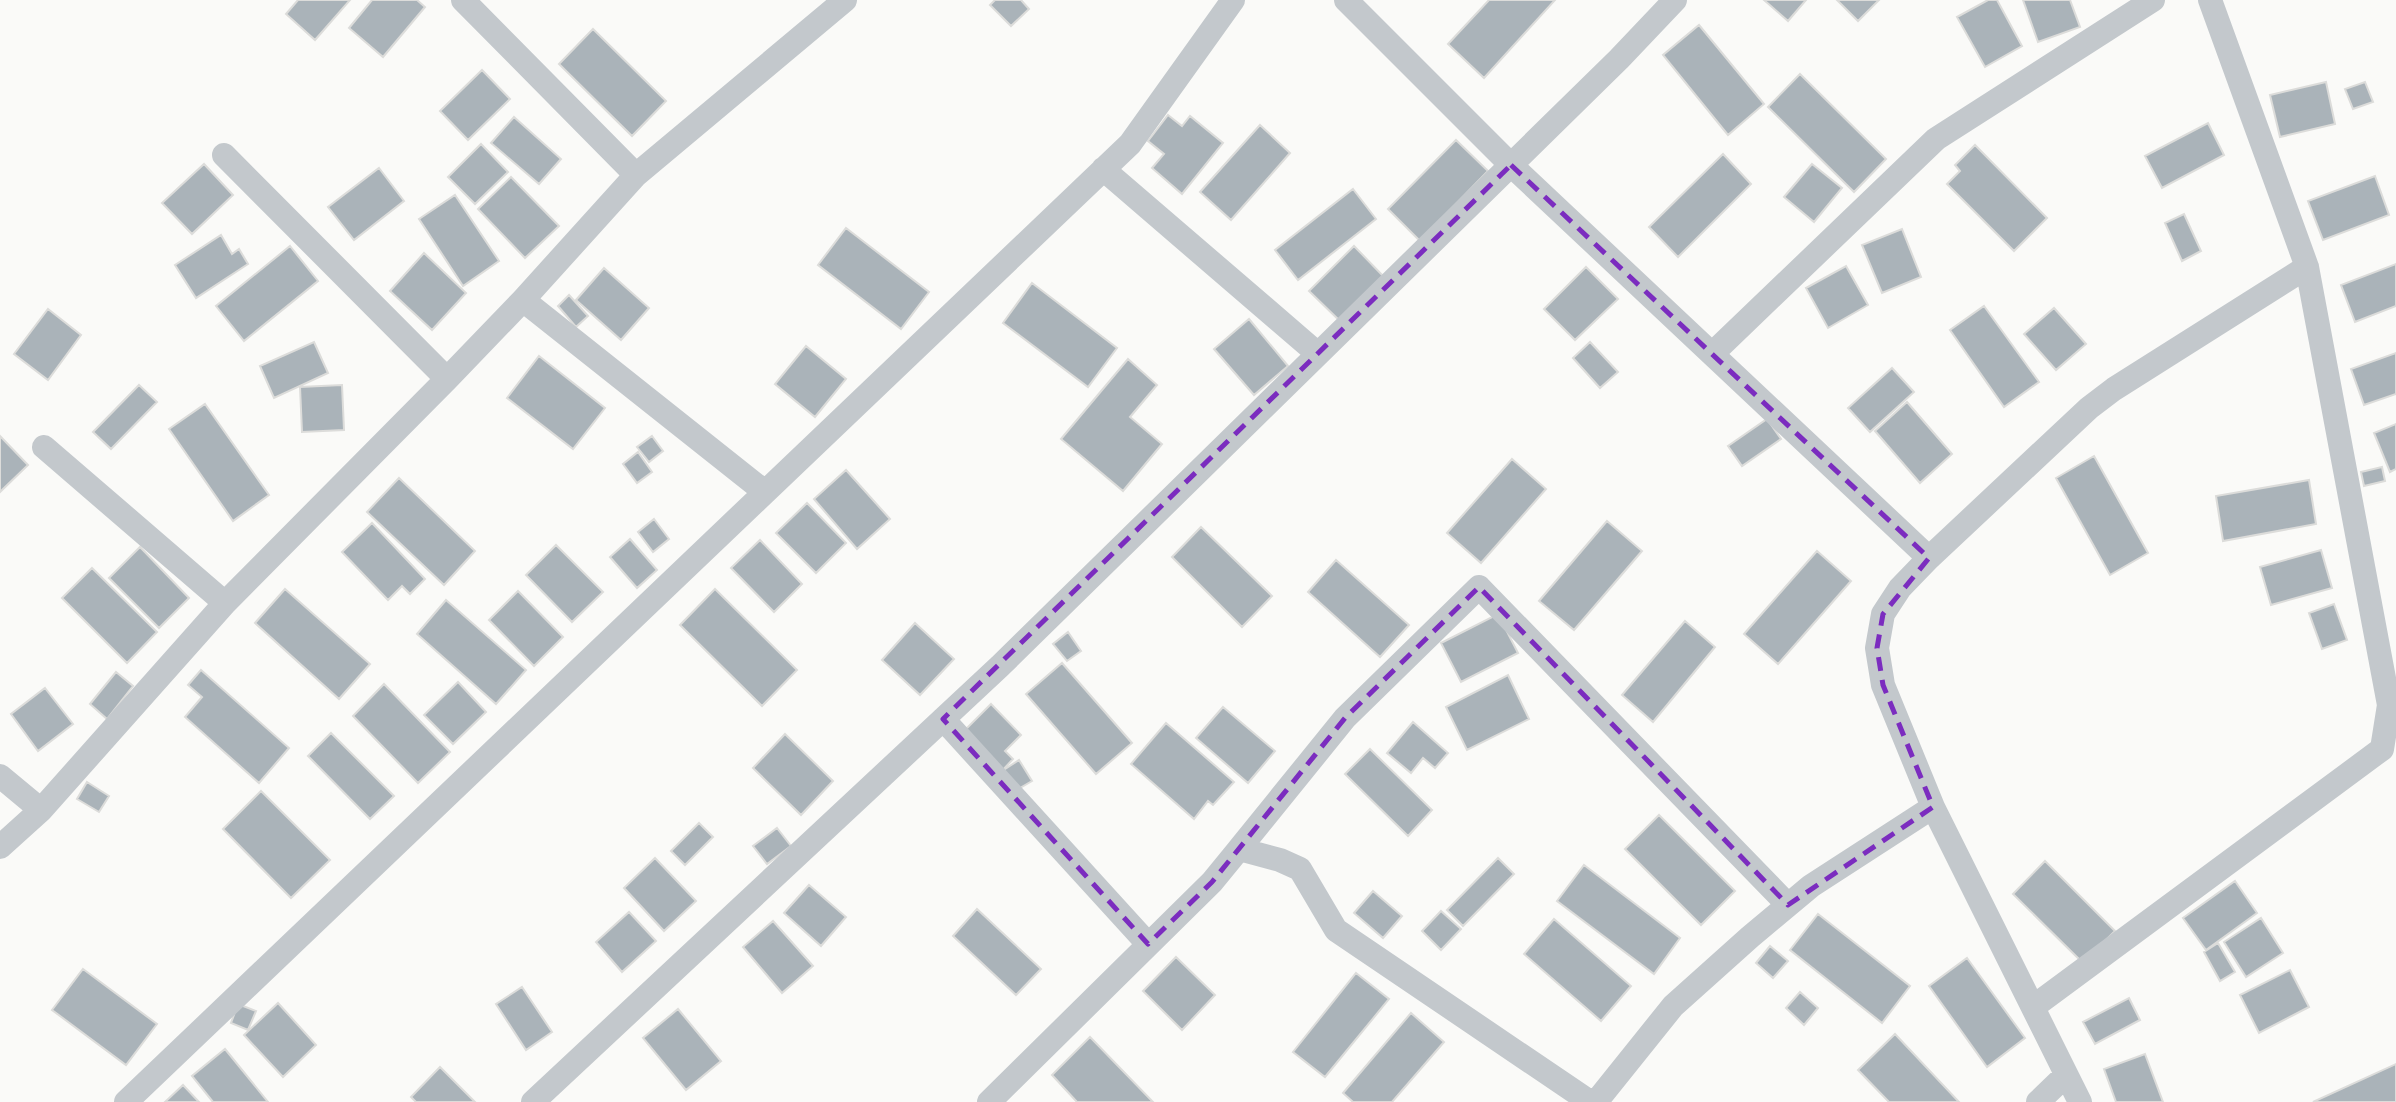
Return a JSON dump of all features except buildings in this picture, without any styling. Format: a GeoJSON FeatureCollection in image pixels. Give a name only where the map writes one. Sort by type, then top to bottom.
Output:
{"type":"FeatureCollection","features":[{"type":"Feature","properties":{"kind":"street"},"geometry":{"type":"LineString","coordinates":[[463,0],[636,175]]}},
{"type":"Feature","properties":{"kind":"street"},"geometry":{"type":"LineString","coordinates":[[0,847],[41,810],[225,603],[523,300],[636,175],[845,0]]}},
{"type":"Feature","properties":{"kind":"street"},"geometry":{"type":"LineString","coordinates":[[126,1102],[1130,144],[1233,0]]}},
{"type":"Feature","properties":{"kind":"street"},"geometry":{"type":"LineString","coordinates":[[1346,0],[1511,165],[1929,558]]}},
{"type":"Feature","properties":{"kind":"street"},"geometry":{"type":"LineString","coordinates":[[533,1102],[943,719],[1511,165],[1675,0]]}},
{"type":"Feature","properties":{"kind":"street"},"geometry":{"type":"LineString","coordinates":[[1712,354],[1936,139],[2153,0]]}},
{"type":"Feature","properties":{"kind":"street"},"geometry":{"type":"LineString","coordinates":[[2033,1007],[2382,749],[2389,705],[2307,267],[2210,0]]}},
{"type":"Feature","properties":{"kind":"street"},"geometry":{"type":"LineString","coordinates":[[224,155],[447,379]]}},
{"type":"Feature","properties":{"kind":"street"},"geometry":{"type":"LineString","coordinates":[[1103,169],[1318,354]]}},
{"type":"Feature","properties":{"kind":"street"},"geometry":{"type":"LineString","coordinates":[[2080,1102],[1933,807],[1883,685],[1877,648],[1883,614],[1900,588],[1929,558],[2090,408],[2114,389],[2307,267]]}},
{"type":"Feature","properties":{"kind":"street"},"geometry":{"type":"LineString","coordinates":[[523,300],[765,492]]}},
{"type":"Feature","properties":{"kind":"street"},"geometry":{"type":"LineString","coordinates":[[44,447],[225,603]]}},
{"type":"Feature","properties":{"kind":"street"},"geometry":{"type":"LineString","coordinates":[[989,1102],[1212,882],[1345,718],[1479,587],[1788,905]]}},
{"type":"Feature","properties":{"kind":"street"},"geometry":{"type":"LineString","coordinates":[[943,719],[1148,944]]}},
{"type":"Feature","properties":{"kind":"street"},"geometry":{"type":"LineString","coordinates":[[0,776],[41,810]]}},
{"type":"Feature","properties":{"kind":"street"},"geometry":{"type":"LineString","coordinates":[[1596,1102],[1673,1006],[1788,905],[1811,886],[1933,807]]}},
{"type":"Feature","properties":{"kind":"street"},"geometry":{"type":"LineString","coordinates":[[1239,849],[1280,860],[1300,869],[1336,930],[1590,1102]]}},
{"type":"Feature","properties":{"kind":"street"},"geometry":{"type":"LineString","coordinates":[[2038,1102],[2066,1075]]}},
{"type":"Feature","properties":{"kind":"highlighted area"},"geometry":{"type":"Polygon","coordinates":[[[1511,165],[1929,558],[1883,614],[1877,648],[1883,685],[1933,807],[1788,905],[1479,587],[1345,718],[1212,882],[1148,944],[943,719],[1511,165]]]}}]}
